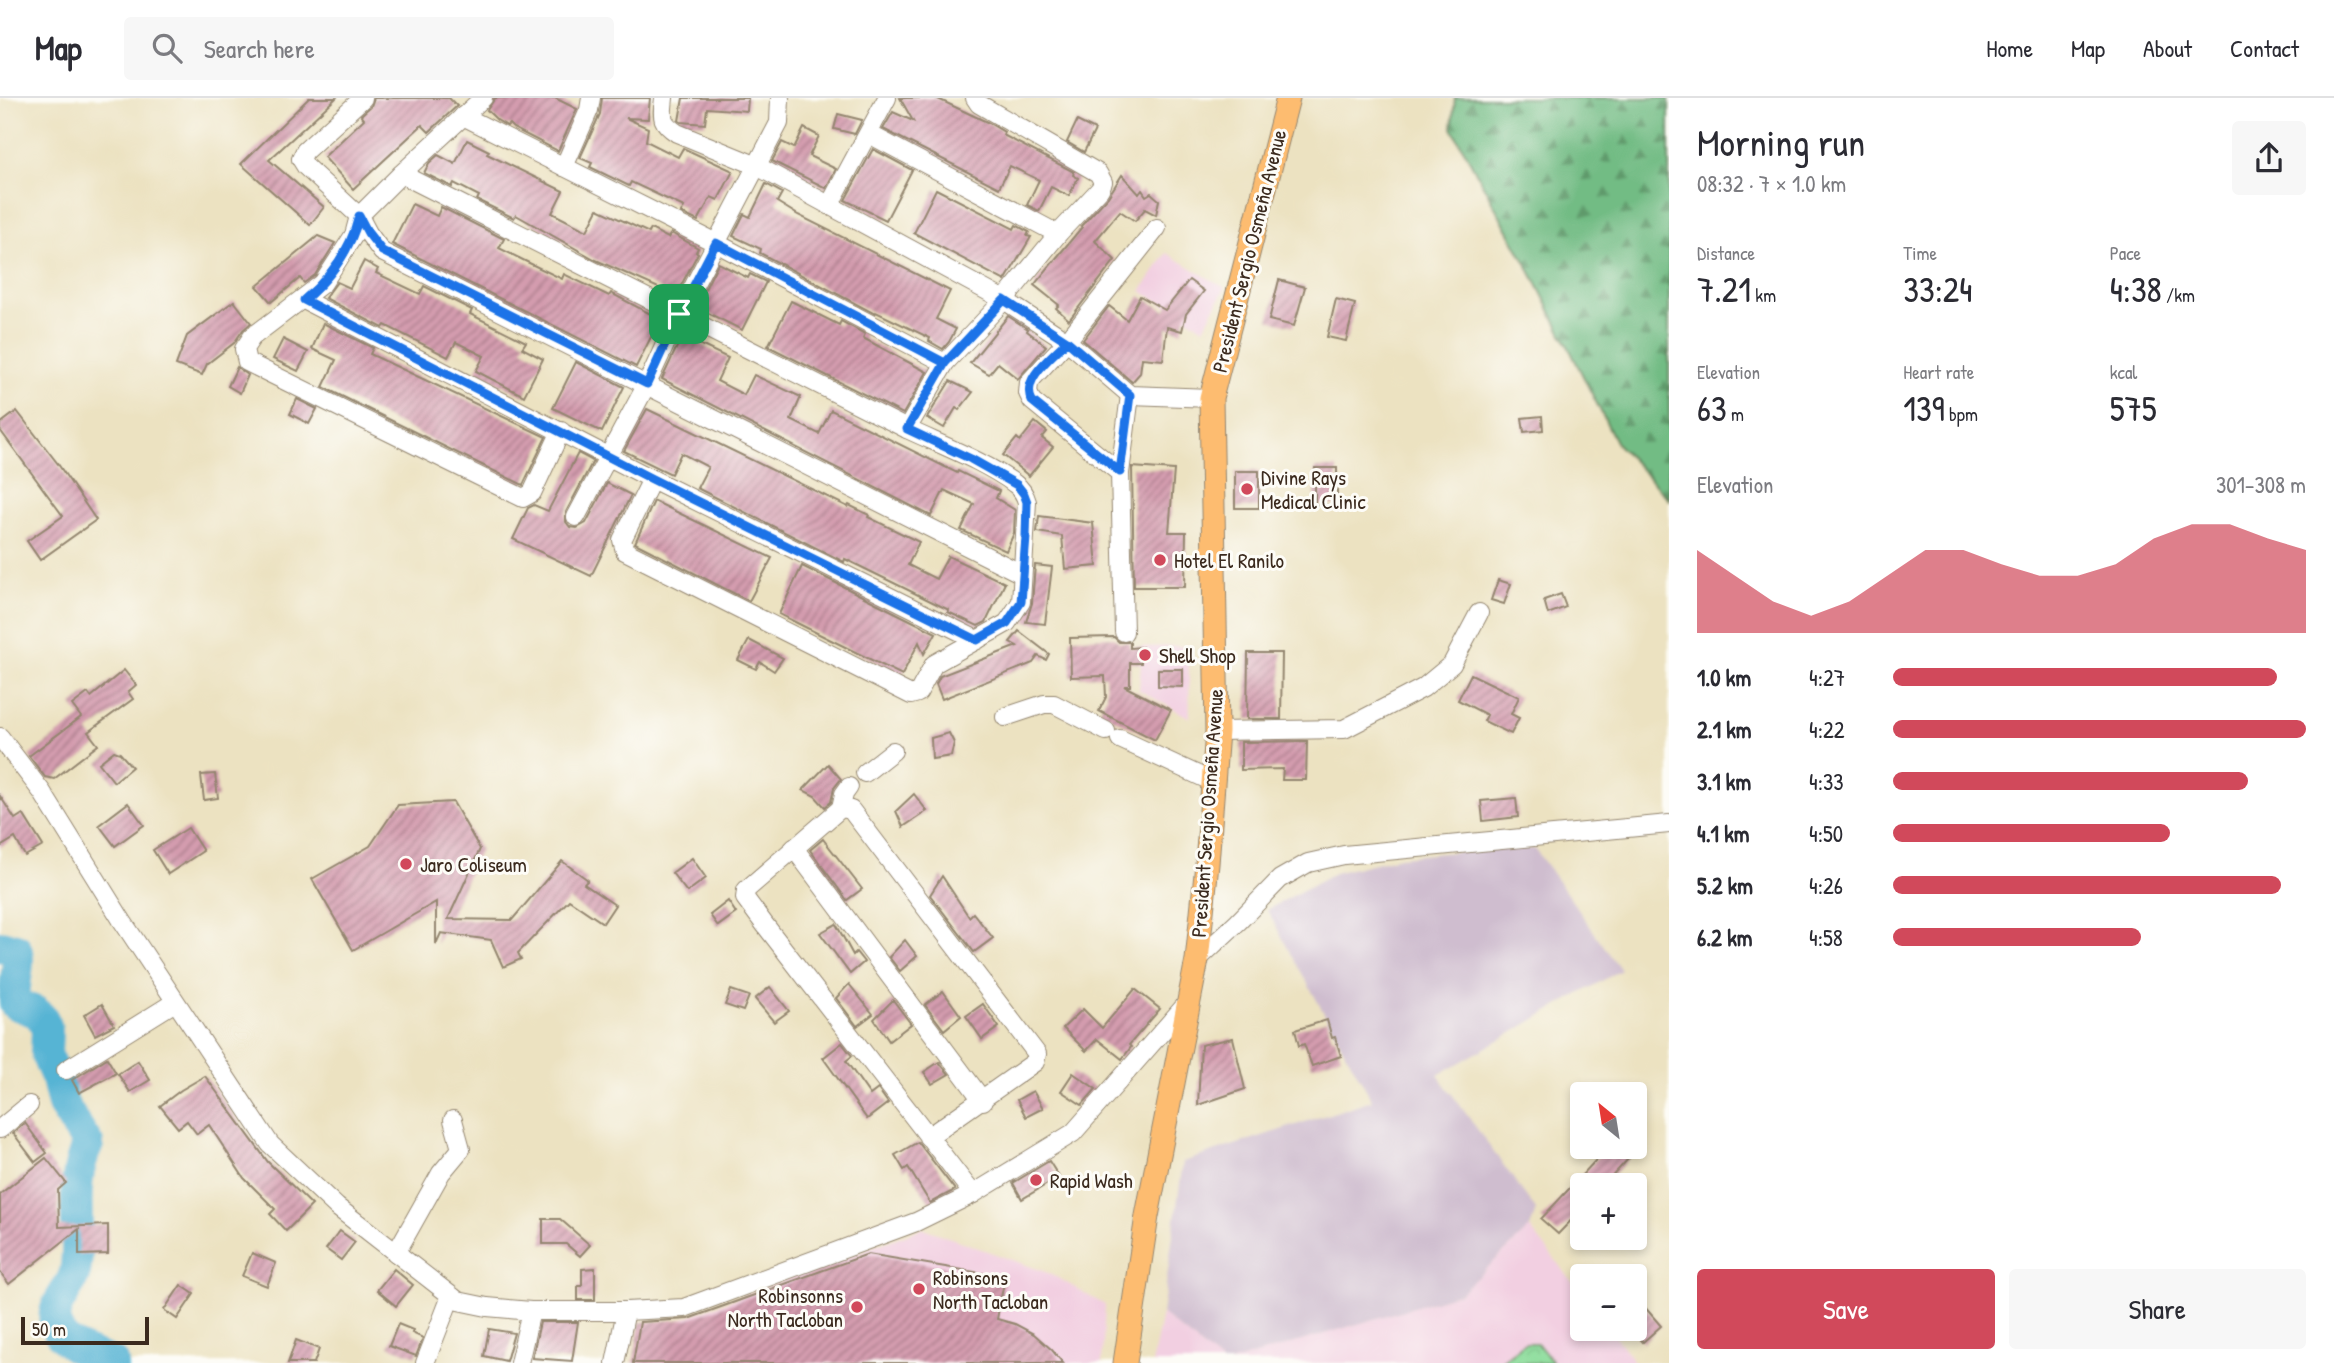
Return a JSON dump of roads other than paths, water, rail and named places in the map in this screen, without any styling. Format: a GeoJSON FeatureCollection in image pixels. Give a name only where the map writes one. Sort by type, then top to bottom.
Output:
{"type":"FeatureCollection","features":[{"type":"Feature","properties":{"kind":"main road","name":"President Sergio Osmeña Avenue"},"geometry":{"type":"LineString","coordinates":[[1125,1363],[1147,1216],[1197,960],[1213,782],[1217,731],[1211,398],[1288,98]]}},
{"type":"Feature","properties":{"kind":"street"},"geometry":{"type":"LineString","coordinates":[[363,98],[305,151],[301,159],[306,167],[359,216],[382,251],[1022,574]]}},
{"type":"Feature","properties":{"kind":"street"},"geometry":{"type":"LineString","coordinates":[[483,98],[359,216],[354,235],[323,284],[252,337],[244,349],[247,362],[523,498],[532,493],[561,431]]}},
{"type":"Feature","properties":{"kind":"street"},"geometry":{"type":"LineString","coordinates":[[564,167],[589,110],[591,98]]}},
{"type":"Feature","properties":{"kind":"street"},"geometry":{"type":"LineString","coordinates":[[664,98],[662,116],[665,125],[677,133],[755,165],[1004,300],[1067,341],[1130,395],[1211,398]]}},
{"type":"Feature","properties":{"kind":"street"},"geometry":{"type":"LineString","coordinates":[[576,517],[647,384],[679,314],[779,123],[780,98]]}},
{"type":"Feature","properties":{"kind":"street"},"geometry":{"type":"LineString","coordinates":[[830,204],[887,98]]}},
{"type":"Feature","properties":{"kind":"street"},"geometry":{"type":"LineString","coordinates":[[907,429],[945,363],[1004,300],[1058,234],[1100,189],[1103,181],[1098,173],[979,104],[975,98]]}},
{"type":"Feature","properties":{"kind":"street"},"geometry":{"type":"LineString","coordinates":[[463,116],[716,243],[945,363]]}},
{"type":"Feature","properties":{"kind":"street"},"geometry":{"type":"LineString","coordinates":[[869,134],[1058,234]]}},
{"type":"Feature","properties":{"kind":"street"},"geometry":{"type":"LineString","coordinates":[[401,174],[971,459],[1017,485],[1027,502],[1021,602],[1007,623],[934,664],[918,693],[911,695],[625,551],[622,540],[652,479]]}},
{"type":"Feature","properties":{"kind":"street"},"geometry":{"type":"LineString","coordinates":[[1120,472],[1032,401],[1028,393],[1029,382],[1067,341],[1157,228]]}},
{"type":"Feature","properties":{"kind":"street"},"geometry":{"type":"LineString","coordinates":[[304,300],[652,479],[977,640]]}},
{"type":"Feature","properties":{"kind":"street"},"geometry":{"type":"LineString","coordinates":[[1124,632],[1120,472],[1130,395]]}},
{"type":"Feature","properties":{"kind":"street"},"geometry":{"type":"LineString","coordinates":[[1217,731],[1344,729],[1423,688],[1452,664],[1479,613]]}},
{"type":"Feature","properties":{"kind":"street"},"geometry":{"type":"LineString","coordinates":[[1005,717],[1044,704],[1054,704],[1213,782]]}},
{"type":"Feature","properties":{"kind":"street"},"geometry":{"type":"LineString","coordinates":[[0,737],[42,792],[175,1002],[270,1144],[337,1207],[458,1301],[486,1307],[531,1311],[684,1308],[916,1222],[972,1194],[1073,1133],[1190,1000]]}},
{"type":"Feature","properties":{"kind":"street"},"geometry":{"type":"LineString","coordinates":[[865,773],[893,751]]}},
{"type":"Feature","properties":{"kind":"street"},"geometry":{"type":"LineString","coordinates":[[849,787],[844,794],[841,808],[746,890],[745,898],[972,1194]]}},
{"type":"Feature","properties":{"kind":"street"},"geometry":{"type":"LineString","coordinates":[[841,808],[852,810],[1037,1054],[1035,1062],[928,1137]]}},
{"type":"Feature","properties":{"kind":"street"},"geometry":{"type":"LineString","coordinates":[[1197,960],[1280,879],[1308,863],[1344,855],[1669,824]]}},
{"type":"Feature","properties":{"kind":"street"},"geometry":{"type":"LineString","coordinates":[[794,848],[982,1101]]}},
{"type":"Feature","properties":{"kind":"street"},"geometry":{"type":"LineString","coordinates":[[66,1070],[175,1002]]}},
{"type":"Feature","properties":{"kind":"street"},"geometry":{"type":"LineString","coordinates":[[0,1129],[29,1105]]}},
{"type":"Feature","properties":{"kind":"street"},"geometry":{"type":"LineString","coordinates":[[396,1253],[441,1173],[461,1149],[453,1120]]}},
{"type":"Feature","properties":{"kind":"street"},"geometry":{"type":"LineString","coordinates":[[425,1363],[451,1296]]}},
{"type":"Feature","properties":{"kind":"street"},"geometry":{"type":"LineString","coordinates":[[519,1363],[531,1311]]}},
{"type":"Feature","properties":{"kind":"street"},"geometry":{"type":"LineString","coordinates":[[615,1363],[626,1311]]}},
{"type":"Feature","properties":{"kind":"waterway"},"geometry":{"type":"LineString","coordinates":[[0,946],[16,949],[18,961],[15,1004],[36,1012],[43,1019],[47,1030],[46,1054],[57,1079],[63,1105],[88,1144],[78,1176],[75,1272],[57,1305],[54,1319],[65,1340],[113,1363]]}},
{"type":"Feature","properties":{"kind":"place","name":"Divine Rays Medical Clinic"},"geometry":{"type":"Point","coordinates":[1247,489]}},
{"type":"Feature","properties":{"kind":"place","name":"Hotel El Ranilo"},"geometry":{"type":"Point","coordinates":[1160,560]}},
{"type":"Feature","properties":{"kind":"place","name":"Shell Shop"},"geometry":{"type":"Point","coordinates":[1145,655]}},
{"type":"Feature","properties":{"kind":"place","name":"Jaro Coliseum"},"geometry":{"type":"Point","coordinates":[406,864]}},
{"type":"Feature","properties":{"kind":"place","name":"Rapid Wash"},"geometry":{"type":"Point","coordinates":[1036,1180]}},
{"type":"Feature","properties":{"kind":"place","name":"Robinsons North Tacloban"},"geometry":{"type":"Point","coordinates":[919,1289]}},
{"type":"Feature","properties":{"kind":"place","name":"Robinsonns North Tacloban"},"geometry":{"type":"Point","coordinates":[857,1307]}}]}
